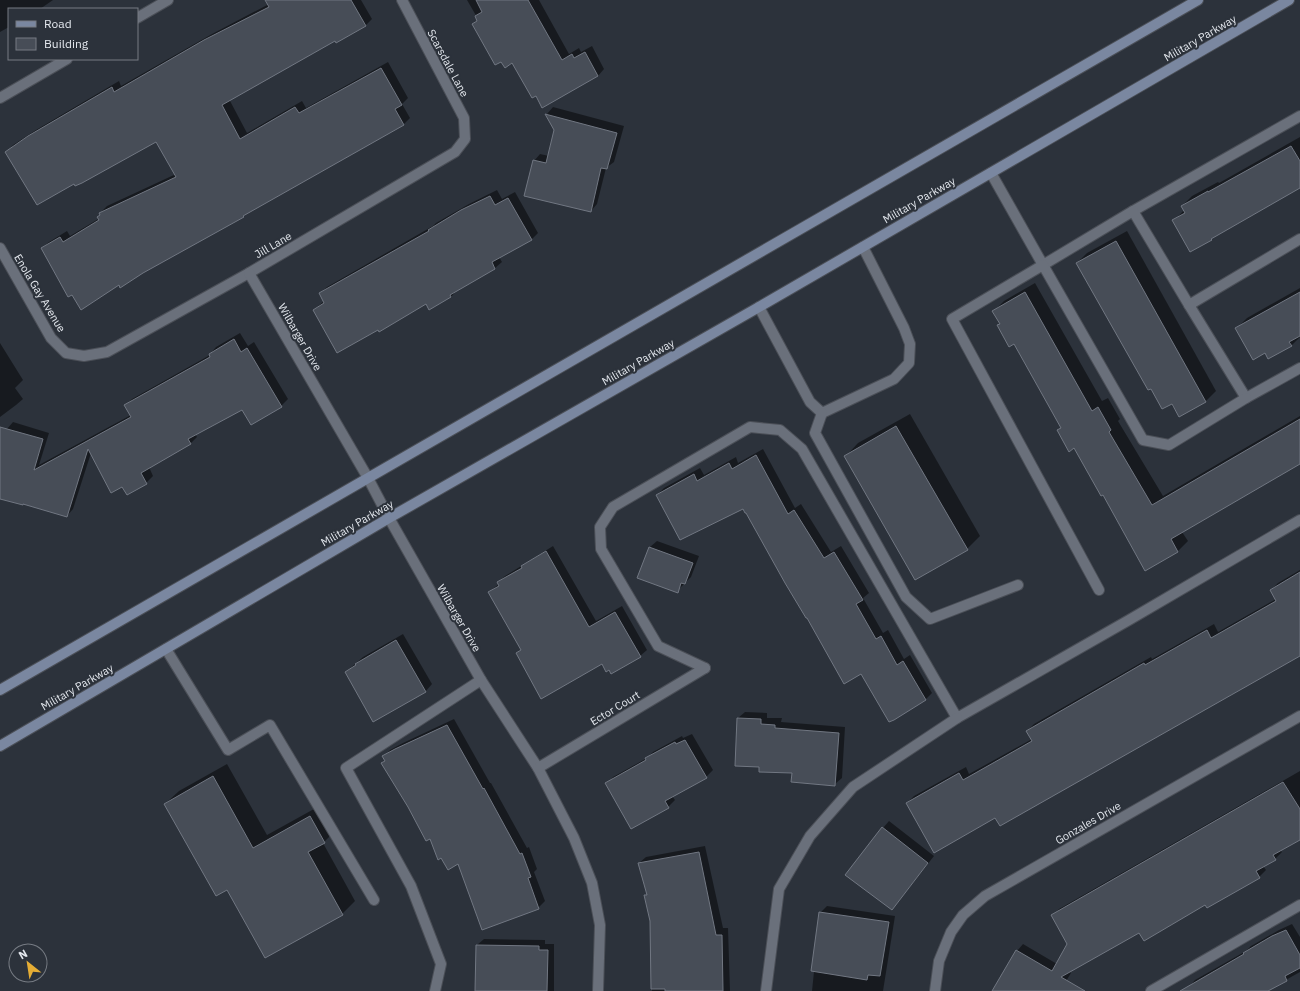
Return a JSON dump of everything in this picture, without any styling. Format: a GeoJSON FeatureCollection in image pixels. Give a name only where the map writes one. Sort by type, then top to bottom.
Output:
{"type":"FeatureCollection","features":[{"type":"Feature","properties":{"kind":"main road"},"geometry":{"type":"LineString","coordinates":[[0,690],[1198,0]]}},
{"type":"Feature","properties":{"kind":"main road","name":"Military Parkway"},"geometry":{"type":"LineString","coordinates":[[0,746],[388,518],[759,307],[1289,0]]}},
{"type":"Feature","properties":{"kind":"street"},"geometry":{"type":"LineString","coordinates":[[138,17],[168,0]]}},
{"type":"Feature","properties":{"kind":"street","name":"Scarsdale Lane"},"geometry":{"type":"LineString","coordinates":[[402,0],[464,118],[465,139]]}},
{"type":"Feature","properties":{"kind":"street"},"geometry":{"type":"LineString","coordinates":[[0,98],[65,60]]}},
{"type":"Feature","properties":{"kind":"street"},"geometry":{"type":"LineString","coordinates":[[1099,590],[952,319],[1133,211],[1300,116]]}},
{"type":"Feature","properties":{"kind":"street","name":"Jill Lane"},"geometry":{"type":"LineString","coordinates":[[84,356],[108,352],[249,273],[455,152],[465,139]]}},
{"type":"Feature","properties":{"kind":"street"},"geometry":{"type":"LineString","coordinates":[[991,173],[1143,440],[1169,445],[1246,398],[1300,368]]}},
{"type":"Feature","properties":{"kind":"street"},"geometry":{"type":"LineString","coordinates":[[1133,211],[1246,398]]}},
{"type":"Feature","properties":{"kind":"street"},"geometry":{"type":"LineString","coordinates":[[1189,305],[1300,239]]}},
{"type":"Feature","properties":{"kind":"street"},"geometry":{"type":"LineString","coordinates":[[863,247],[904,328],[910,344],[909,363],[894,378],[822,413],[815,433],[906,597],[930,619],[1018,585]]}},
{"type":"Feature","properties":{"kind":"street","name":"Enola Gay Avenue"},"geometry":{"type":"LineString","coordinates":[[0,248],[51,338],[66,353],[84,356]]}},
{"type":"Feature","properties":{"kind":"street","name":"Wilbarger Drive"},"geometry":{"type":"LineString","coordinates":[[249,273],[368,478],[388,518],[482,680],[538,768],[574,838],[592,883],[600,925],[598,991]]}},
{"type":"Feature","properties":{"kind":"street"},"geometry":{"type":"LineString","coordinates":[[759,307],[810,402],[822,413]]}},
{"type":"Feature","properties":{"kind":"street","name":"Ector Court"},"geometry":{"type":"LineString","coordinates":[[538,768],[705,668],[658,646],[601,550],[600,527],[613,507],[750,427],[780,430],[802,449],[957,718]]}},
{"type":"Feature","properties":{"kind":"street"},"geometry":{"type":"LineString","coordinates":[[766,991],[779,889],[810,836],[853,787],[957,718],[1300,520]]}},
{"type":"Feature","properties":{"kind":"street"},"geometry":{"type":"LineString","coordinates":[[166,649],[228,750],[270,725],[374,900]]}},
{"type":"Feature","properties":{"kind":"street"},"geometry":{"type":"LineString","coordinates":[[435,991],[441,964],[411,886],[346,768],[482,680]]}},
{"type":"Feature","properties":{"kind":"street","name":"Gonzales Drive"},"geometry":{"type":"LineString","coordinates":[[935,991],[939,961],[951,932],[963,915],[985,896],[1300,716]]}},
{"type":"Feature","properties":{"kind":"street"},"geometry":{"type":"LineString","coordinates":[[1151,991],[1300,905]]}},
{"type":"Feature","properties":{"kind":"building"},"geometry":{"type":"Polygon","coordinates":[[[265,0],[351,0],[366,26],[336,43],[335,41],[222,105],[240,139],[295,107],[299,113],[381,68],[402,105],[395,109],[404,125],[143,273],[120,288],[119,285],[81,310],[72,295],[68,297],[41,248],[60,237],[63,242],[99,220],[97,217],[100,215],[99,213],[176,177],[156,142],[82,183],[75,186],[74,184],[37,205],[5,152],[28,136],[112,87],[114,92],[204,40],[269,7],[265,0]]]}},
{"type":"Feature","properties":{"kind":"building"},"geometry":{"type":"Polygon","coordinates":[[[476,0],[528,0],[562,60],[572,54],[574,58],[585,52],[598,76],[542,108],[536,96],[532,98],[512,63],[505,68],[501,62],[495,65],[472,24],[477,21],[475,16],[482,12],[476,0]]]}},
{"type":"Feature","properties":{"kind":"building"},"geometry":{"type":"Polygon","coordinates":[[[545,114],[617,133],[607,169],[601,168],[591,212],[524,196],[533,160],[546,163],[554,130],[545,114]]]}},
{"type":"Feature","properties":{"kind":"building"},"geometry":{"type":"Polygon","coordinates":[[[1291,146],[1300,161],[1300,188],[1190,252],[1172,220],[1185,213],[1181,206],[1291,146]]]}},
{"type":"Feature","properties":{"kind":"building"},"geometry":{"type":"Polygon","coordinates":[[[490,196],[495,205],[508,198],[532,240],[492,262],[495,269],[450,295],[451,297],[429,310],[426,304],[379,332],[378,330],[337,353],[313,310],[324,303],[319,293],[429,231],[428,230],[461,210],[490,196]]]}},
{"type":"Feature","properties":{"kind":"building"},"geometry":{"type":"Polygon","coordinates":[[[1116,241],[1206,402],[1179,417],[1172,404],[1162,409],[1151,389],[1148,390],[1076,263],[1116,241]]]}},
{"type":"Feature","properties":{"kind":"building"},"geometry":{"type":"Polygon","coordinates":[[[1025,292],[1092,411],[1098,407],[1111,430],[1109,432],[1152,505],[1300,419],[1300,464],[1171,539],[1178,552],[1145,571],[1103,495],[1101,496],[1074,448],[1069,452],[1057,430],[1061,428],[1014,344],[1009,347],[997,325],[1000,324],[992,311],[1025,292]]]}},
{"type":"Feature","properties":{"kind":"building"},"geometry":{"type":"Polygon","coordinates":[[[1300,292],[1300,336],[1289,342],[1292,346],[1268,359],[1265,353],[1253,360],[1235,328],[1300,292]]]}},
{"type":"Feature","properties":{"kind":"building"},"geometry":{"type":"Polygon","coordinates":[[[234,339],[241,352],[247,348],[282,407],[251,425],[242,410],[188,439],[191,444],[141,473],[147,484],[127,495],[122,487],[111,493],[88,449],[67,517],[0,499],[0,427],[43,439],[34,470],[131,417],[124,405],[210,357],[209,354],[234,339]]]}},
{"type":"Feature","properties":{"kind":"building"},"geometry":{"type":"Polygon","coordinates":[[[896,426],[968,550],[915,580],[844,456],[896,426]]]}},
{"type":"Feature","properties":{"kind":"building"},"geometry":{"type":"Polygon","coordinates":[[[756,455],[788,514],[794,510],[824,558],[834,552],[863,600],[856,604],[876,639],[881,636],[897,665],[903,661],[926,700],[894,720],[889,722],[861,674],[844,684],[743,509],[680,540],[656,495],[694,474],[697,481],[729,463],[732,469],[756,455]]]}},
{"type":"Feature","properties":{"kind":"building"},"geometry":{"type":"Polygon","coordinates":[[[649,547],[693,563],[685,584],[681,583],[678,593],[637,578],[649,547]]]}},
{"type":"Feature","properties":{"kind":"building"},"geometry":{"type":"Polygon","coordinates":[[[546,551],[589,627],[615,612],[641,657],[611,674],[609,670],[606,672],[602,664],[541,699],[516,653],[521,650],[488,592],[499,586],[497,582],[522,568],[521,566],[546,551]]]}},
{"type":"Feature","properties":{"kind":"building"},"geometry":{"type":"Polygon","coordinates":[[[1300,572],[1300,656],[1000,826],[995,818],[934,853],[906,803],[959,773],[963,780],[1032,741],[1026,731],[1144,663],[1145,665],[1207,630],[1211,638],[1276,601],[1270,590],[1300,572]]]}},
{"type":"Feature","properties":{"kind":"building"},"geometry":{"type":"Polygon","coordinates":[[[396,640],[426,692],[373,722],[345,672],[356,665],[355,664],[396,640]]]}},
{"type":"Feature","properties":{"kind":"building"},"geometry":{"type":"Polygon","coordinates":[[[737,718],[761,719],[761,724],[775,725],[775,728],[839,733],[835,786],[791,782],[792,773],[759,772],[759,767],[735,766],[737,718]]]}},
{"type":"Feature","properties":{"kind":"building"},"geometry":{"type":"Polygon","coordinates":[[[447,725],[520,854],[522,853],[531,877],[528,878],[539,909],[482,930],[458,864],[448,870],[441,858],[438,860],[430,839],[426,841],[408,807],[381,763],[385,761],[382,756],[447,725]]]}},
{"type":"Feature","properties":{"kind":"building"},"geometry":{"type":"Polygon","coordinates":[[[685,740],[707,778],[665,801],[669,808],[631,829],[605,783],[646,760],[645,758],[675,742],[676,744],[685,740]]]}},
{"type":"Feature","properties":{"kind":"building"},"geometry":{"type":"Polygon","coordinates":[[[213,776],[253,848],[310,816],[325,843],[308,852],[343,915],[265,958],[227,890],[216,896],[164,804],[213,776]]]}},
{"type":"Feature","properties":{"kind":"building"},"geometry":{"type":"Polygon","coordinates":[[[1283,782],[1300,809],[1300,840],[1273,855],[1276,860],[1256,871],[1260,878],[1207,908],[1205,905],[1144,941],[1139,933],[1061,977],[1085,991],[992,991],[1016,950],[1052,971],[1067,944],[1051,915],[1283,782]]]}},
{"type":"Feature","properties":{"kind":"building"},"geometry":{"type":"Polygon","coordinates":[[[882,827],[928,863],[892,910],[845,875],[882,827]]]}},
{"type":"Feature","properties":{"kind":"building"},"geometry":{"type":"Polygon","coordinates":[[[699,852],[716,935],[722,935],[723,991],[665,991],[665,989],[651,989],[650,921],[644,895],[647,895],[638,863],[699,852]]]}},
{"type":"Feature","properties":{"kind":"building"},"geometry":{"type":"Polygon","coordinates":[[[819,912],[889,922],[880,976],[868,975],[867,980],[811,971],[819,912]]]}},
{"type":"Feature","properties":{"kind":"building"},"geometry":{"type":"Polygon","coordinates":[[[1286,930],[1300,955],[1300,968],[1285,976],[1287,981],[1268,991],[1180,991],[1272,936],[1286,930]]]}},
{"type":"Feature","properties":{"kind":"building"},"geometry":{"type":"Polygon","coordinates":[[[476,945],[539,946],[539,950],[548,950],[547,991],[475,991],[476,945]]]}}]}
